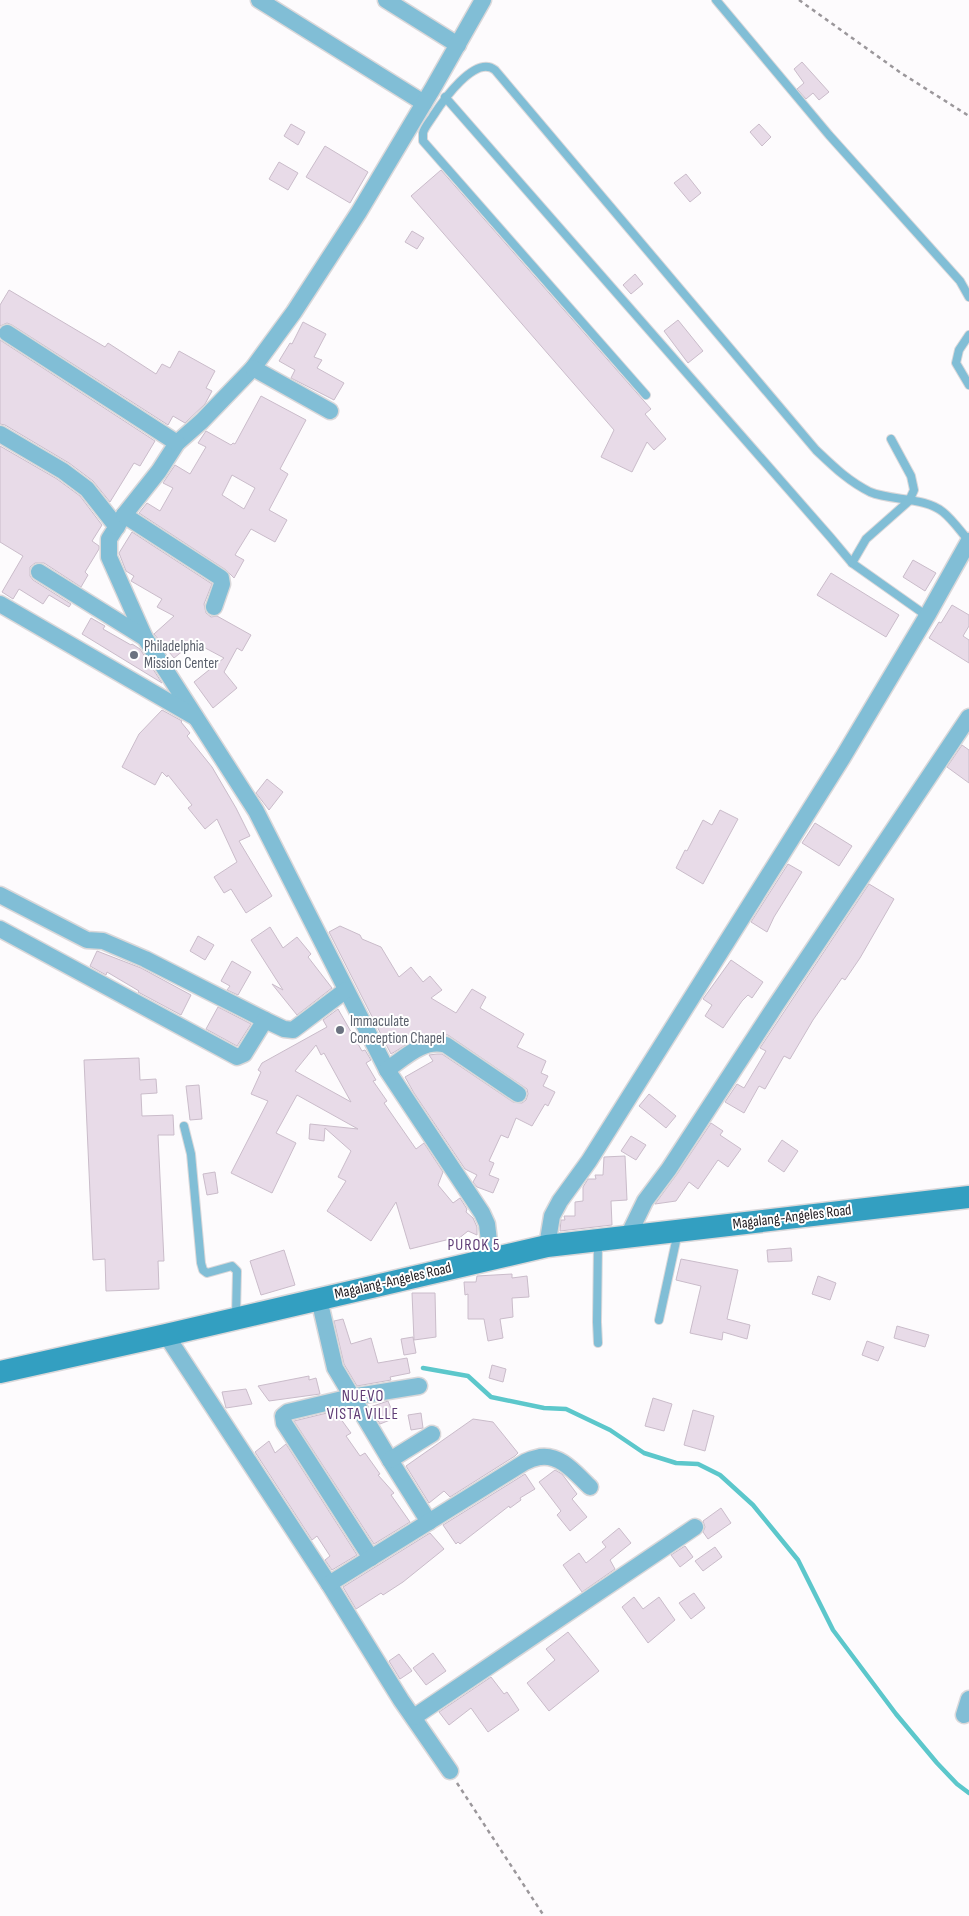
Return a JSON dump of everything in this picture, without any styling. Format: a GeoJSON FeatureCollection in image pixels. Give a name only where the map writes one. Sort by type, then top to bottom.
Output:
{"type":"FeatureCollection","features":[{"type":"Feature","properties":{"kind":"main road","name":"Magalang-Angeles Road"},"geometry":{"type":"LineString","coordinates":[[0,1372],[547,1246],[969,1197]]}},
{"type":"Feature","properties":{"kind":"street"},"geometry":{"type":"LineString","coordinates":[[259,0],[424,103]]}},
{"type":"Feature","properties":{"kind":"street"},"geometry":{"type":"LineString","coordinates":[[386,0],[458,45]]}},
{"type":"Feature","properties":{"kind":"street"},"geometry":{"type":"LineString","coordinates":[[484,0],[359,212],[294,312],[252,368],[202,421],[177,443],[109,539],[109,557],[145,638],[256,811],[387,1070],[482,1212],[487,1224],[492,1258]]}},
{"type":"Feature","properties":{"kind":"street"},"geometry":{"type":"LineString","coordinates":[[7,333],[177,443]]}},
{"type":"Feature","properties":{"kind":"street"},"geometry":{"type":"LineString","coordinates":[[252,368],[330,411]]}},
{"type":"Feature","properties":{"kind":"street"},"geometry":{"type":"LineString","coordinates":[[0,434],[63,471],[87,489],[120,521],[221,578],[222,584],[214,606]]}},
{"type":"Feature","properties":{"kind":"street"},"geometry":{"type":"LineString","coordinates":[[547,1246],[552,1216],[560,1201],[600,1144],[843,757],[927,616],[969,541]]}},
{"type":"Feature","properties":{"kind":"street"},"geometry":{"type":"LineString","coordinates":[[39,572],[145,638]]}},
{"type":"Feature","properties":{"kind":"street"},"geometry":{"type":"LineString","coordinates":[[0,604],[196,718]]}},
{"type":"Feature","properties":{"kind":"street"},"geometry":{"type":"LineString","coordinates":[[628,1236],[645,1201],[669,1169],[776,1005],[969,717]]}},
{"type":"Feature","properties":{"kind":"street"},"geometry":{"type":"LineString","coordinates":[[0,895],[87,940],[103,941],[145,959],[284,1029],[293,1030],[346,990]]}},
{"type":"Feature","properties":{"kind":"street"},"geometry":{"type":"LineString","coordinates":[[0,929],[237,1057],[244,1054],[265,1020]]}},
{"type":"Feature","properties":{"kind":"street"},"geometry":{"type":"LineString","coordinates":[[387,1070],[428,1044],[436,1042],[446,1045],[518,1094]]}},
{"type":"Feature","properties":{"kind":"street"},"geometry":{"type":"LineString","coordinates":[[319,1299],[335,1368],[429,1522]]}},
{"type":"Feature","properties":{"kind":"street"},"geometry":{"type":"LineString","coordinates":[[166,1335],[401,1700],[450,1771]]}},
{"type":"Feature","properties":{"kind":"street"},"geometry":{"type":"LineString","coordinates":[[371,1558],[284,1423],[283,1416],[288,1412],[351,1397],[418,1386]]}},
{"type":"Feature","properties":{"kind":"street"},"geometry":{"type":"LineString","coordinates":[[390,1460],[432,1434]]}},
{"type":"Feature","properties":{"kind":"street"},"geometry":{"type":"LineString","coordinates":[[328,1584],[524,1462],[540,1457],[553,1458],[565,1464],[590,1487]]}},
{"type":"Feature","properties":{"kind":"street"},"geometry":{"type":"LineString","coordinates":[[414,1717],[696,1527]]}},
{"type":"Feature","properties":{"kind":"street"},"geometry":{"type":"LineString","coordinates":[[964,1714],[969,1698]]}},
{"type":"Feature","properties":{"kind":"lane"},"geometry":{"type":"LineString","coordinates":[[716,0],[829,134],[960,281],[969,298]]}},
{"type":"Feature","properties":{"kind":"lane"},"geometry":{"type":"LineString","coordinates":[[646,395],[423,141],[423,132],[445,97],[462,79],[482,67],[488,66],[495,70],[816,450],[847,479],[872,492],[924,503],[943,512],[969,541]]}},
{"type":"Feature","properties":{"kind":"lane"},"geometry":{"type":"LineString","coordinates":[[445,97],[852,563],[927,616]]}},
{"type":"Feature","properties":{"kind":"lane"},"geometry":{"type":"LineString","coordinates":[[969,334],[959,350],[956,362],[969,385]]}},
{"type":"Feature","properties":{"kind":"lane"},"geometry":{"type":"LineString","coordinates":[[852,563],[866,539],[909,501],[914,490],[912,476],[891,439]]}},
{"type":"Feature","properties":{"kind":"lane"},"geometry":{"type":"LineString","coordinates":[[184,1126],[191,1154],[201,1263],[207,1272],[232,1266],[237,1271],[236,1318]]}},
{"type":"Feature","properties":{"kind":"lane"},"geometry":{"type":"LineString","coordinates":[[659,1320],[678,1230]]}},
{"type":"Feature","properties":{"kind":"lane"},"geometry":{"type":"LineString","coordinates":[[598,1239],[598,1343]]}},
{"type":"Feature","properties":{"kind":"path"},"geometry":{"type":"LineString","coordinates":[[799,0],[901,73],[969,116]]}},
{"type":"Feature","properties":{"kind":"path"},"geometry":{"type":"LineString","coordinates":[[450,1771],[544,1916]]}},
{"type":"Feature","properties":{"kind":"building"},"geometry":{"type":"Polygon","coordinates":[[[802,62],[829,92],[819,100],[813,93],[806,99],[797,89],[804,83],[794,69],[802,62]]]}},
{"type":"Feature","properties":{"kind":"building"},"geometry":{"type":"Polygon","coordinates":[[[291,124],[305,132],[298,145],[284,136],[291,124]]]}},
{"type":"Feature","properties":{"kind":"building"},"geometry":{"type":"Polygon","coordinates":[[[759,124],[771,137],[762,146],[750,132],[759,124]]]}},
{"type":"Feature","properties":{"kind":"building"},"geometry":{"type":"Polygon","coordinates":[[[325,146],[368,172],[350,203],[306,177],[325,146]]]}},
{"type":"Feature","properties":{"kind":"building"},"geometry":{"type":"Polygon","coordinates":[[[279,162],[298,173],[288,190],[269,179],[279,162]]]}},
{"type":"Feature","properties":{"kind":"building"},"geometry":{"type":"Polygon","coordinates":[[[441,170],[651,409],[645,414],[666,439],[654,450],[647,442],[632,472],[601,457],[614,430],[411,196],[441,170]]]}},
{"type":"Feature","properties":{"kind":"building"},"geometry":{"type":"Polygon","coordinates":[[[686,174],[701,193],[690,202],[674,183],[686,174]]]}},
{"type":"Feature","properties":{"kind":"building"},"geometry":{"type":"Polygon","coordinates":[[[412,231],[424,238],[417,249],[405,242],[412,231]]]}},
{"type":"Feature","properties":{"kind":"building"},"geometry":{"type":"Polygon","coordinates":[[[635,274],[643,284],[631,294],[623,285],[635,274]]]}},
{"type":"Feature","properties":{"kind":"building"},"geometry":{"type":"Polygon","coordinates":[[[9,290],[105,347],[108,343],[156,374],[162,364],[170,368],[179,351],[215,371],[206,388],[212,391],[205,404],[185,423],[173,416],[168,425],[12,325],[7,323],[0,326],[0,305],[9,290]]]}},
{"type":"Feature","properties":{"kind":"building"},"geometry":{"type":"Polygon","coordinates":[[[678,320],[703,351],[688,363],[664,331],[678,320]]]}},
{"type":"Feature","properties":{"kind":"building"},"geometry":{"type":"Polygon","coordinates":[[[303,322],[326,334],[314,357],[322,360],[317,368],[344,383],[334,400],[291,378],[295,370],[279,361],[290,343],[292,344],[303,322]]]}},
{"type":"Feature","properties":{"kind":"building"},"geometry":{"type":"Polygon","coordinates":[[[0,340],[155,441],[140,466],[134,463],[110,502],[93,481],[69,463],[5,425],[0,424],[0,340]]]}},
{"type":"Feature","properties":{"kind":"building"},"geometry":{"type":"Polygon","coordinates":[[[261,396],[306,420],[280,469],[288,474],[269,510],[287,520],[275,542],[251,529],[235,555],[244,560],[234,578],[226,570],[139,513],[147,503],[160,511],[173,488],[163,483],[175,465],[190,474],[206,447],[198,443],[206,431],[231,445],[235,444],[261,396]],[[232,475],[222,495],[244,509],[255,488],[232,475]]]}},
{"type":"Feature","properties":{"kind":"building"},"geometry":{"type":"Polygon","coordinates":[[[0,446],[57,479],[80,496],[102,525],[92,541],[99,546],[99,549],[85,572],[88,575],[81,587],[44,563],[35,563],[30,567],[30,576],[33,580],[71,604],[69,607],[49,595],[43,604],[19,589],[13,599],[2,592],[23,556],[0,542],[0,446]]]}},
{"type":"Feature","properties":{"kind":"building"},"geometry":{"type":"Polygon","coordinates":[[[132,532],[212,584],[204,604],[206,613],[211,617],[217,616],[251,635],[242,651],[237,648],[224,672],[237,688],[213,708],[194,682],[224,658],[194,642],[174,658],[154,634],[174,616],[157,607],[162,599],[131,581],[134,576],[126,571],[119,553],[132,532]]]}},
{"type":"Feature","properties":{"kind":"building"},"geometry":{"type":"Polygon","coordinates":[[[913,560],[936,573],[925,591],[903,577],[913,560]]]}},
{"type":"Feature","properties":{"kind":"building"},"geometry":{"type":"Polygon","coordinates":[[[831,573],[899,615],[886,637],[817,595],[831,573]]]}},
{"type":"Feature","properties":{"kind":"building"},"geometry":{"type":"Polygon","coordinates":[[[952,605],[969,615],[969,626],[963,636],[969,640],[969,663],[929,638],[952,605]]]}},
{"type":"Feature","properties":{"kind":"building"},"geometry":{"type":"Polygon","coordinates":[[[91,618],[105,626],[103,629],[140,649],[162,683],[82,634],[91,618]]]}},
{"type":"Feature","properties":{"kind":"building"},"geometry":{"type":"Polygon","coordinates":[[[162,710],[182,721],[190,733],[187,736],[212,767],[250,836],[239,841],[272,896],[246,913],[231,889],[224,893],[214,877],[237,862],[217,819],[205,829],[188,808],[192,805],[168,775],[167,777],[162,772],[155,785],[122,767],[139,734],[162,710]]]}},
{"type":"Feature","properties":{"kind":"building"},"geometry":{"type":"Polygon","coordinates":[[[962,745],[969,750],[969,783],[947,767],[962,745]]]}},
{"type":"Feature","properties":{"kind":"building"},"geometry":{"type":"Polygon","coordinates":[[[267,779],[283,792],[269,810],[256,793],[267,779]]]}},
{"type":"Feature","properties":{"kind":"building"},"geometry":{"type":"Polygon","coordinates":[[[720,810],[738,819],[703,884],[676,868],[703,820],[712,825],[720,810]]]}},
{"type":"Feature","properties":{"kind":"building"},"geometry":{"type":"Polygon","coordinates":[[[815,823],[852,846],[839,866],[802,843],[815,823]]]}},
{"type":"Feature","properties":{"kind":"building"},"geometry":{"type":"Polygon","coordinates":[[[788,864],[802,872],[774,917],[767,932],[751,922],[788,864]]]}},
{"type":"Feature","properties":{"kind":"building"},"geometry":{"type":"Polygon","coordinates":[[[869,884],[894,899],[860,958],[845,980],[842,978],[813,1020],[790,1059],[784,1056],[765,1089],[759,1086],[744,1113],[725,1102],[737,1084],[744,1088],[766,1051],[760,1048],[869,884]]]}},
{"type":"Feature","properties":{"kind":"building"},"geometry":{"type":"Polygon","coordinates":[[[340,926],[360,935],[362,939],[381,947],[399,977],[411,967],[423,982],[430,976],[442,990],[431,998],[456,1013],[472,989],[486,997],[480,1008],[524,1034],[517,1047],[546,1061],[541,1073],[548,1076],[543,1086],[555,1092],[548,1106],[545,1104],[532,1126],[516,1118],[508,1138],[501,1135],[489,1161],[494,1163],[489,1175],[499,1179],[493,1193],[477,1187],[473,1182],[477,1175],[465,1169],[405,1077],[433,1061],[429,1055],[442,1054],[513,1102],[522,1103],[526,1100],[527,1089],[448,1035],[437,1034],[419,1037],[391,1054],[329,932],[340,926]]]}},
{"type":"Feature","properties":{"kind":"building"},"geometry":{"type":"Polygon","coordinates":[[[270,927],[283,948],[297,937],[311,954],[308,957],[332,988],[297,1015],[272,984],[283,990],[251,940],[270,927]]]}},
{"type":"Feature","properties":{"kind":"building"},"geometry":{"type":"Polygon","coordinates":[[[198,936],[214,945],[205,960],[190,951],[198,936]]]}},
{"type":"Feature","properties":{"kind":"building"},"geometry":{"type":"Polygon","coordinates":[[[97,951],[141,968],[191,995],[181,1015],[138,992],[107,972],[106,975],[90,966],[97,951]]]}},
{"type":"Feature","properties":{"kind":"building"},"geometry":{"type":"Polygon","coordinates":[[[731,960],[763,982],[752,998],[748,995],[742,1001],[723,1028],[705,1016],[712,1005],[703,999],[731,960]]]}},
{"type":"Feature","properties":{"kind":"building"},"geometry":{"type":"Polygon","coordinates":[[[232,961],[251,972],[238,995],[227,990],[230,986],[221,981],[232,961]]]}},
{"type":"Feature","properties":{"kind":"building"},"geometry":{"type":"Polygon","coordinates":[[[218,1007],[251,1024],[237,1046],[206,1029],[218,1007]]]}},
{"type":"Feature","properties":{"kind":"building"},"geometry":{"type":"Polygon","coordinates":[[[338,1009],[362,1051],[365,1050],[371,1060],[366,1063],[376,1080],[373,1081],[387,1101],[384,1103],[416,1149],[424,1143],[443,1172],[438,1185],[453,1203],[460,1198],[467,1209],[466,1212],[473,1218],[477,1227],[477,1235],[468,1231],[453,1243],[450,1239],[410,1249],[396,1202],[371,1241],[327,1211],[346,1181],[338,1177],[351,1151],[325,1128],[324,1141],[309,1139],[310,1124],[358,1129],[297,1095],[276,1133],[296,1143],[272,1193],[231,1173],[268,1101],[251,1094],[261,1072],[258,1070],[262,1063],[327,1027],[323,1020],[338,1009]],[[316,1045],[295,1071],[351,1102],[324,1053],[321,1055],[316,1045]]]}},
{"type":"Feature","properties":{"kind":"building"},"geometry":{"type":"Polygon","coordinates":[[[139,1058],[140,1080],[156,1079],[157,1093],[141,1094],[142,1116],[173,1115],[174,1135],[158,1135],[164,1261],[158,1261],[159,1289],[106,1291],[105,1259],[93,1260],[84,1060],[139,1058]]]}},
{"type":"Feature","properties":{"kind":"building"},"geometry":{"type":"Polygon","coordinates":[[[199,1085],[202,1119],[190,1120],[186,1086],[199,1085]]]}},
{"type":"Feature","properties":{"kind":"building"},"geometry":{"type":"Polygon","coordinates":[[[649,1094],[676,1116],[666,1128],[639,1106],[649,1094]]]}},
{"type":"Feature","properties":{"kind":"building"},"geometry":{"type":"Polygon","coordinates":[[[711,1123],[723,1131],[720,1135],[741,1149],[728,1167],[718,1160],[698,1189],[689,1182],[676,1201],[655,1204],[677,1174],[711,1123]]]}},
{"type":"Feature","properties":{"kind":"building"},"geometry":{"type":"Polygon","coordinates":[[[631,1136],[646,1145],[636,1160],[621,1151],[631,1136]]]}},
{"type":"Feature","properties":{"kind":"building"},"geometry":{"type":"Polygon","coordinates":[[[782,1140],[798,1151],[784,1172],[768,1161],[782,1140]]]}},
{"type":"Feature","properties":{"kind":"building"},"geometry":{"type":"Polygon","coordinates":[[[625,1156],[627,1200],[611,1201],[612,1225],[560,1231],[561,1220],[565,1220],[564,1216],[575,1216],[575,1202],[583,1201],[583,1187],[588,1179],[596,1179],[595,1175],[603,1175],[604,1157],[625,1156]]]}},
{"type":"Feature","properties":{"kind":"building"},"geometry":{"type":"Polygon","coordinates":[[[215,1172],[218,1193],[207,1195],[203,1174],[215,1172]]]}},
{"type":"Feature","properties":{"kind":"building"},"geometry":{"type":"Polygon","coordinates":[[[791,1248],[792,1261],[768,1262],[767,1250],[791,1248]]]}},
{"type":"Feature","properties":{"kind":"building"},"geometry":{"type":"Polygon","coordinates":[[[284,1250],[295,1285],[261,1295],[250,1261],[284,1250]]]}},
{"type":"Feature","properties":{"kind":"building"},"geometry":{"type":"Polygon","coordinates":[[[681,1259],[738,1270],[727,1319],[750,1325],[747,1339],[723,1332],[722,1340],[690,1333],[701,1286],[676,1280],[681,1259]]]}},
{"type":"Feature","properties":{"kind":"building"},"geometry":{"type":"Polygon","coordinates":[[[512,1274],[512,1278],[527,1276],[529,1297],[512,1298],[513,1317],[500,1319],[503,1338],[488,1341],[484,1319],[468,1319],[468,1294],[465,1295],[464,1282],[476,1282],[477,1276],[512,1274]]]}},
{"type":"Feature","properties":{"kind":"building"},"geometry":{"type":"Polygon","coordinates":[[[818,1276],[836,1283],[830,1300],[812,1294],[818,1276]]]}},
{"type":"Feature","properties":{"kind":"building"},"geometry":{"type":"Polygon","coordinates":[[[412,1293],[435,1293],[436,1337],[414,1340],[412,1293]]]}},
{"type":"Feature","properties":{"kind":"building"},"geometry":{"type":"Polygon","coordinates":[[[343,1319],[351,1344],[371,1338],[378,1363],[407,1358],[410,1373],[390,1377],[391,1380],[357,1386],[344,1364],[334,1321],[343,1319]]]}},
{"type":"Feature","properties":{"kind":"building"},"geometry":{"type":"Polygon","coordinates":[[[897,1326],[929,1335],[925,1347],[894,1338],[897,1326]]]}},
{"type":"Feature","properties":{"kind":"building"},"geometry":{"type":"Polygon","coordinates":[[[413,1337],[416,1353],[404,1355],[401,1339],[413,1337]]]}},
{"type":"Feature","properties":{"kind":"building"},"geometry":{"type":"Polygon","coordinates":[[[867,1341],[884,1347],[878,1361],[862,1355],[867,1341]]]}},
{"type":"Feature","properties":{"kind":"building"},"geometry":{"type":"Polygon","coordinates":[[[492,1365],[506,1369],[503,1382],[489,1378],[492,1365]]]}},
{"type":"Feature","properties":{"kind":"building"},"geometry":{"type":"Polygon","coordinates":[[[309,1376],[309,1380],[316,1378],[320,1394],[269,1401],[258,1386],[309,1376]]]}},
{"type":"Feature","properties":{"kind":"building"},"geometry":{"type":"Polygon","coordinates":[[[246,1389],[252,1404],[226,1408],[222,1392],[246,1389]]]}},
{"type":"Feature","properties":{"kind":"building"},"geometry":{"type":"Polygon","coordinates":[[[653,1398],[672,1404],[664,1431],[645,1426],[653,1398]]]}},
{"type":"Feature","properties":{"kind":"building"},"geometry":{"type":"Polygon","coordinates":[[[388,1401],[395,1418],[380,1424],[370,1407],[388,1401]]]}},
{"type":"Feature","properties":{"kind":"building"},"geometry":{"type":"Polygon","coordinates":[[[693,1410],[714,1416],[705,1451],[684,1445],[693,1410]]]}},
{"type":"Feature","properties":{"kind":"building"},"geometry":{"type":"Polygon","coordinates":[[[335,1411],[351,1433],[346,1436],[360,1456],[365,1453],[380,1474],[378,1475],[394,1493],[391,1495],[410,1522],[374,1544],[294,1421],[335,1411]]]}},
{"type":"Feature","properties":{"kind":"building"},"geometry":{"type":"Polygon","coordinates":[[[421,1413],[423,1428],[411,1430],[408,1415],[421,1413]]]}},
{"type":"Feature","properties":{"kind":"building"},"geometry":{"type":"Polygon","coordinates":[[[473,1419],[493,1422],[518,1453],[450,1497],[444,1491],[429,1503],[406,1466],[473,1419]]]}},
{"type":"Feature","properties":{"kind":"building"},"geometry":{"type":"Polygon","coordinates":[[[269,1441],[275,1453],[286,1444],[357,1555],[332,1570],[325,1560],[330,1556],[317,1536],[312,1540],[255,1452],[269,1441]]]}},
{"type":"Feature","properties":{"kind":"building"},"geometry":{"type":"Polygon","coordinates":[[[555,1470],[562,1474],[577,1494],[572,1499],[587,1517],[570,1531],[557,1515],[561,1511],[539,1482],[555,1470]]]}},
{"type":"Feature","properties":{"kind":"building"},"geometry":{"type":"Polygon","coordinates":[[[525,1474],[535,1489],[520,1498],[521,1500],[510,1508],[509,1506],[460,1544],[458,1542],[456,1544],[443,1525],[525,1474]]]}},
{"type":"Feature","properties":{"kind":"building"},"geometry":{"type":"Polygon","coordinates":[[[721,1508],[731,1523],[708,1539],[703,1532],[705,1527],[703,1521],[721,1508]]]}},
{"type":"Feature","properties":{"kind":"building"},"geometry":{"type":"Polygon","coordinates":[[[619,1528],[631,1543],[610,1560],[615,1569],[582,1592],[563,1565],[579,1553],[586,1563],[606,1547],[602,1542],[619,1528]]]}},
{"type":"Feature","properties":{"kind":"building"},"geometry":{"type":"Polygon","coordinates":[[[430,1533],[444,1549],[403,1582],[356,1609],[343,1587],[430,1533]]]}},
{"type":"Feature","properties":{"kind":"building"},"geometry":{"type":"Polygon","coordinates":[[[685,1546],[693,1557],[680,1567],[671,1555],[685,1546]]]}},
{"type":"Feature","properties":{"kind":"building"},"geometry":{"type":"Polygon","coordinates":[[[715,1547],[722,1557],[703,1571],[695,1561],[715,1547]]]}},
{"type":"Feature","properties":{"kind":"building"},"geometry":{"type":"Polygon","coordinates":[[[694,1593],[705,1608],[691,1619],[679,1603],[694,1593]]]}},
{"type":"Feature","properties":{"kind":"building"},"geometry":{"type":"Polygon","coordinates":[[[634,1597],[643,1609],[659,1597],[675,1620],[648,1643],[622,1607],[634,1597]]]}},
{"type":"Feature","properties":{"kind":"building"},"geometry":{"type":"Polygon","coordinates":[[[568,1632],[599,1671],[549,1711],[527,1683],[555,1660],[546,1649],[568,1632]]]}},
{"type":"Feature","properties":{"kind":"building"},"geometry":{"type":"Polygon","coordinates":[[[433,1653],[446,1671],[426,1685],[413,1668],[433,1653]]]}},
{"type":"Feature","properties":{"kind":"building"},"geometry":{"type":"Polygon","coordinates":[[[399,1654],[412,1671],[400,1679],[389,1661],[399,1654]]]}},
{"type":"Feature","properties":{"kind":"building"},"geometry":{"type":"Polygon","coordinates":[[[491,1677],[504,1694],[507,1692],[519,1710],[488,1732],[471,1708],[449,1725],[439,1712],[491,1677]]]}},
{"type":"Feature","properties":{"kind":"waterway"},"geometry":{"type":"LineString","coordinates":[[423,1368],[468,1376],[491,1397],[544,1408],[566,1409],[610,1430],[644,1453],[676,1463],[698,1464],[720,1475],[753,1505],[798,1560],[833,1630],[896,1714],[937,1763],[957,1784],[969,1793]]}},
{"type":"Feature","properties":{"kind":"place","name":"Philadelphia Mission Center"},"geometry":{"type":"Point","coordinates":[134,655]}},
{"type":"Feature","properties":{"kind":"place","name":"Immaculate Conception Chapel"},"geometry":{"type":"Point","coordinates":[340,1030]}},
{"type":"Feature","properties":{"kind":"district","name":"PUROK 5"},"geometry":{"type":"Point","coordinates":[474,1245]}},
{"type":"Feature","properties":{"kind":"district","name":"NUEVO VISTA VILLE"},"geometry":{"type":"Point","coordinates":[363,1405]}}]}
